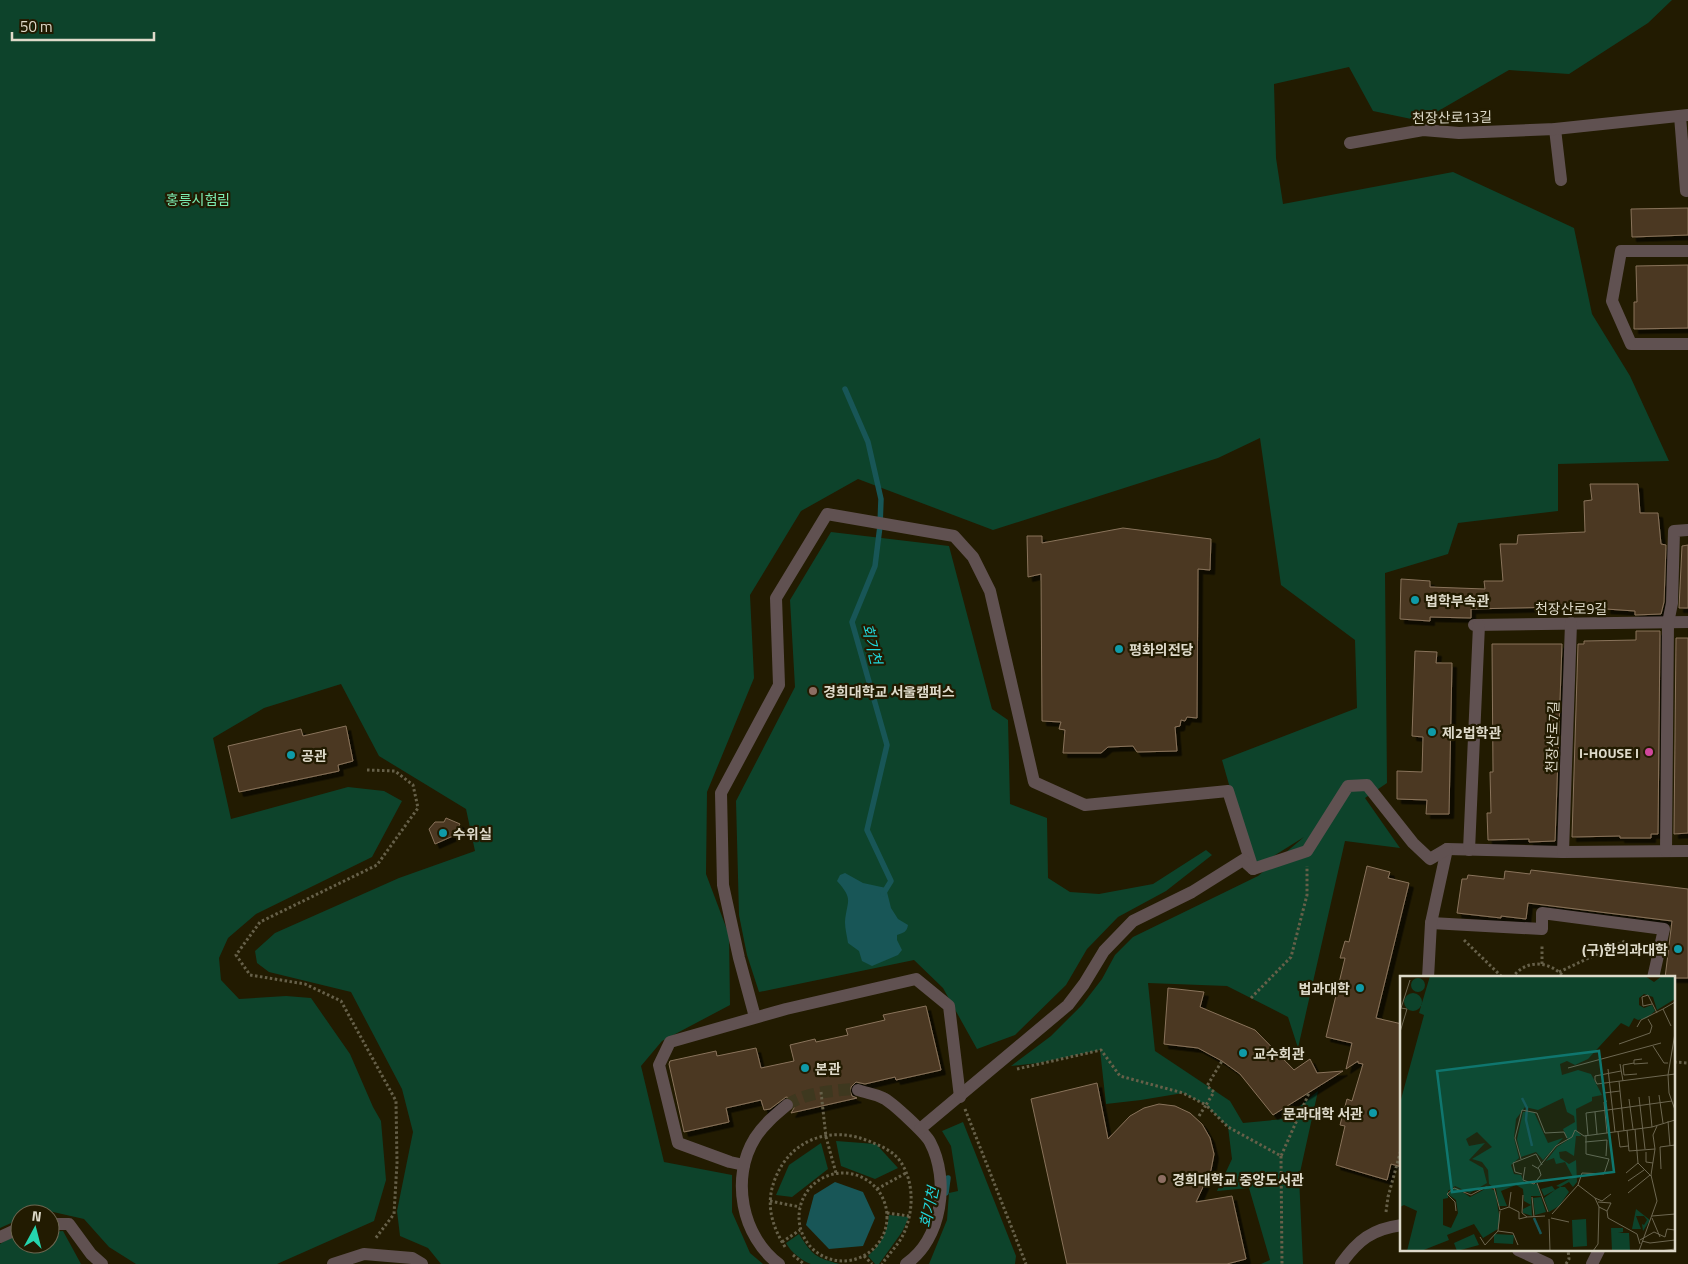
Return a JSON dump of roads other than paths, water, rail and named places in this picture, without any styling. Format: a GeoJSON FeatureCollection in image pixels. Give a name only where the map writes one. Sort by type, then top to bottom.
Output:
{"type":"FeatureCollection","features":[{"type":"Feature","properties":{"kind":"street","name":"천장산로13길"},"geometry":{"type":"LineString","coordinates":[[1350,143],[1423,130],[1459,133],[1555,128],[1684,116],[1686,191]]}},
{"type":"Feature","properties":{"kind":"street"},"geometry":{"type":"LineString","coordinates":[[1555,128],[1561,180]]}},
{"type":"Feature","properties":{"kind":"street"},"geometry":{"type":"LineString","coordinates":[[1688,251],[1621,252],[1612,301],[1632,344],[1688,344]]}},
{"type":"Feature","properties":{"kind":"street"},"geometry":{"type":"LineString","coordinates":[[755,1017],[739,958],[723,885],[721,793],[779,685],[776,598],[827,514],[954,536],[973,557],[990,591],[1034,782],[1085,805],[1228,791],[1253,870]]}},
{"type":"Feature","properties":{"kind":"street"},"geometry":{"type":"LineString","coordinates":[[1666,851],[1668,623],[1672,604],[1674,531],[1688,530]]}},
{"type":"Feature","properties":{"kind":"street","name":"천장산로9길"},"geometry":{"type":"LineString","coordinates":[[1469,850],[1476,625],[1688,622]]}},
{"type":"Feature","properties":{"kind":"street","name":"천장산로7길"},"geometry":{"type":"LineString","coordinates":[[1563,852],[1571,623]]}},
{"type":"Feature","properties":{"kind":"street"},"geometry":{"type":"LineString","coordinates":[[1253,870],[1307,851],[1348,786],[1367,785],[1413,843],[1430,859],[1447,849],[1563,852],[1688,851]]}},
{"type":"Feature","properties":{"kind":"street"},"geometry":{"type":"LineString","coordinates":[[1428,976],[1431,923],[1447,849]]}},
{"type":"Feature","properties":{"kind":"street"},"geometry":{"type":"LineString","coordinates":[[920,1129],[1068,1005],[1084,984],[1104,951],[1133,920],[1192,892],[1243,860],[1253,870]]}},
{"type":"Feature","properties":{"kind":"street"},"geometry":{"type":"LineString","coordinates":[[1431,923],[1542,929],[1542,913],[1664,929],[1653,976]]}},
{"type":"Feature","properties":{"kind":"street"},"geometry":{"type":"LineString","coordinates":[[744,1165],[730,1162],[678,1143],[659,1065],[670,1042],[755,1017],[916,979],[949,1006],[960,1097]]}},
{"type":"Feature","properties":{"kind":"street"},"geometry":{"type":"LineString","coordinates":[[858,1090],[884,1098],[920,1129],[930,1142],[940,1172],[941,1204],[931,1234],[912,1260],[906,1264]]}},
{"type":"Feature","properties":{"kind":"street"},"geometry":{"type":"LineString","coordinates":[[779,1264],[767,1256],[750,1228],[742,1197],[744,1165],[754,1139],[772,1117],[787,1105]]}},
{"type":"Feature","properties":{"kind":"street"},"geometry":{"type":"LineString","coordinates":[[60,1224],[69,1224],[91,1254],[102,1264]]}},
{"type":"Feature","properties":{"kind":"street"},"geometry":{"type":"LineString","coordinates":[[1341,1264],[1350,1250],[1365,1238],[1384,1228],[1400,1226]]}},
{"type":"Feature","properties":{"kind":"street"},"geometry":{"type":"LineString","coordinates":[[1522,1252],[1548,1264]]}},
{"type":"Feature","properties":{"kind":"street"},"geometry":{"type":"LineString","coordinates":[[1592,1264],[1598,1252]]}},
{"type":"Feature","properties":{"kind":"street"},"geometry":{"type":"LineString","coordinates":[[333,1264],[364,1254],[412,1258],[422,1264]]}},
{"type":"Feature","properties":{"kind":"water"},"geometry":{"type":"Polygon","coordinates":[[[845,873],[863,883],[886,888],[891,908],[898,919],[908,925],[906,931],[897,935],[897,940],[902,950],[898,955],[872,966],[862,961],[859,951],[848,943],[845,922],[848,897],[837,881],[840,875],[845,873]]]}},
{"type":"Feature","properties":{"kind":"water"},"geometry":{"type":"Polygon","coordinates":[[[835,1182],[863,1192],[875,1218],[863,1246],[829,1249],[806,1225],[814,1195],[835,1182]]]}},
{"type":"Feature","properties":{"kind":"waterway","name":"회기천"},"geometry":{"type":"LineString","coordinates":[[845,389],[868,442],[881,499],[875,566],[852,622],[887,745],[867,830],[891,881],[883,894]]}},
{"type":"Feature","properties":{"kind":"waterway","name":"회기천"},"geometry":{"type":"LineString","coordinates":[[946,1193],[948,1178]]}},
{"type":"Feature","properties":{"kind":"tunnel"},"geometry":{"type":"LineString","coordinates":[[787,1105],[803,1097],[819,1093],[858,1090]]}},
{"type":"Feature","properties":{"kind":"place","name":"법학부속관"},"geometry":{"type":"Point","coordinates":[1415,600]}},
{"type":"Feature","properties":{"kind":"place","name":"평화의전당"},"geometry":{"type":"Point","coordinates":[1119,649]}},
{"type":"Feature","properties":{"kind":"place","name":"경희대학교 서울캠퍼스"},"geometry":{"type":"Point","coordinates":[813,691]}},
{"type":"Feature","properties":{"kind":"place","name":"제2법학관"},"geometry":{"type":"Point","coordinates":[1432,732]}},
{"type":"Feature","properties":{"kind":"place","name":"I-HOUSE I"},"geometry":{"type":"Point","coordinates":[1649,752]}},
{"type":"Feature","properties":{"kind":"place","name":"공관"},"geometry":{"type":"Point","coordinates":[291,755]}},
{"type":"Feature","properties":{"kind":"place","name":"수위실"},"geometry":{"type":"Point","coordinates":[443,833]}},
{"type":"Feature","properties":{"kind":"place","name":"(구)한의과대학"},"geometry":{"type":"Point","coordinates":[1678,949]}},
{"type":"Feature","properties":{"kind":"place","name":"법과대학"},"geometry":{"type":"Point","coordinates":[1360,988]}},
{"type":"Feature","properties":{"kind":"place","name":"교수회관"},"geometry":{"type":"Point","coordinates":[1243,1053]}},
{"type":"Feature","properties":{"kind":"place","name":"본관"},"geometry":{"type":"Point","coordinates":[805,1068]}},
{"type":"Feature","properties":{"kind":"place","name":"문과대학 서관"},"geometry":{"type":"Point","coordinates":[1373,1113]}},
{"type":"Feature","properties":{"kind":"place","name":"경희대학교 중앙도서관"},"geometry":{"type":"Point","coordinates":[1162,1179]}},
{"type":"Feature","properties":{"kind":"park label","name":"홍릉시험림"},"geometry":{"type":"Point","coordinates":[198,199]}}]}
